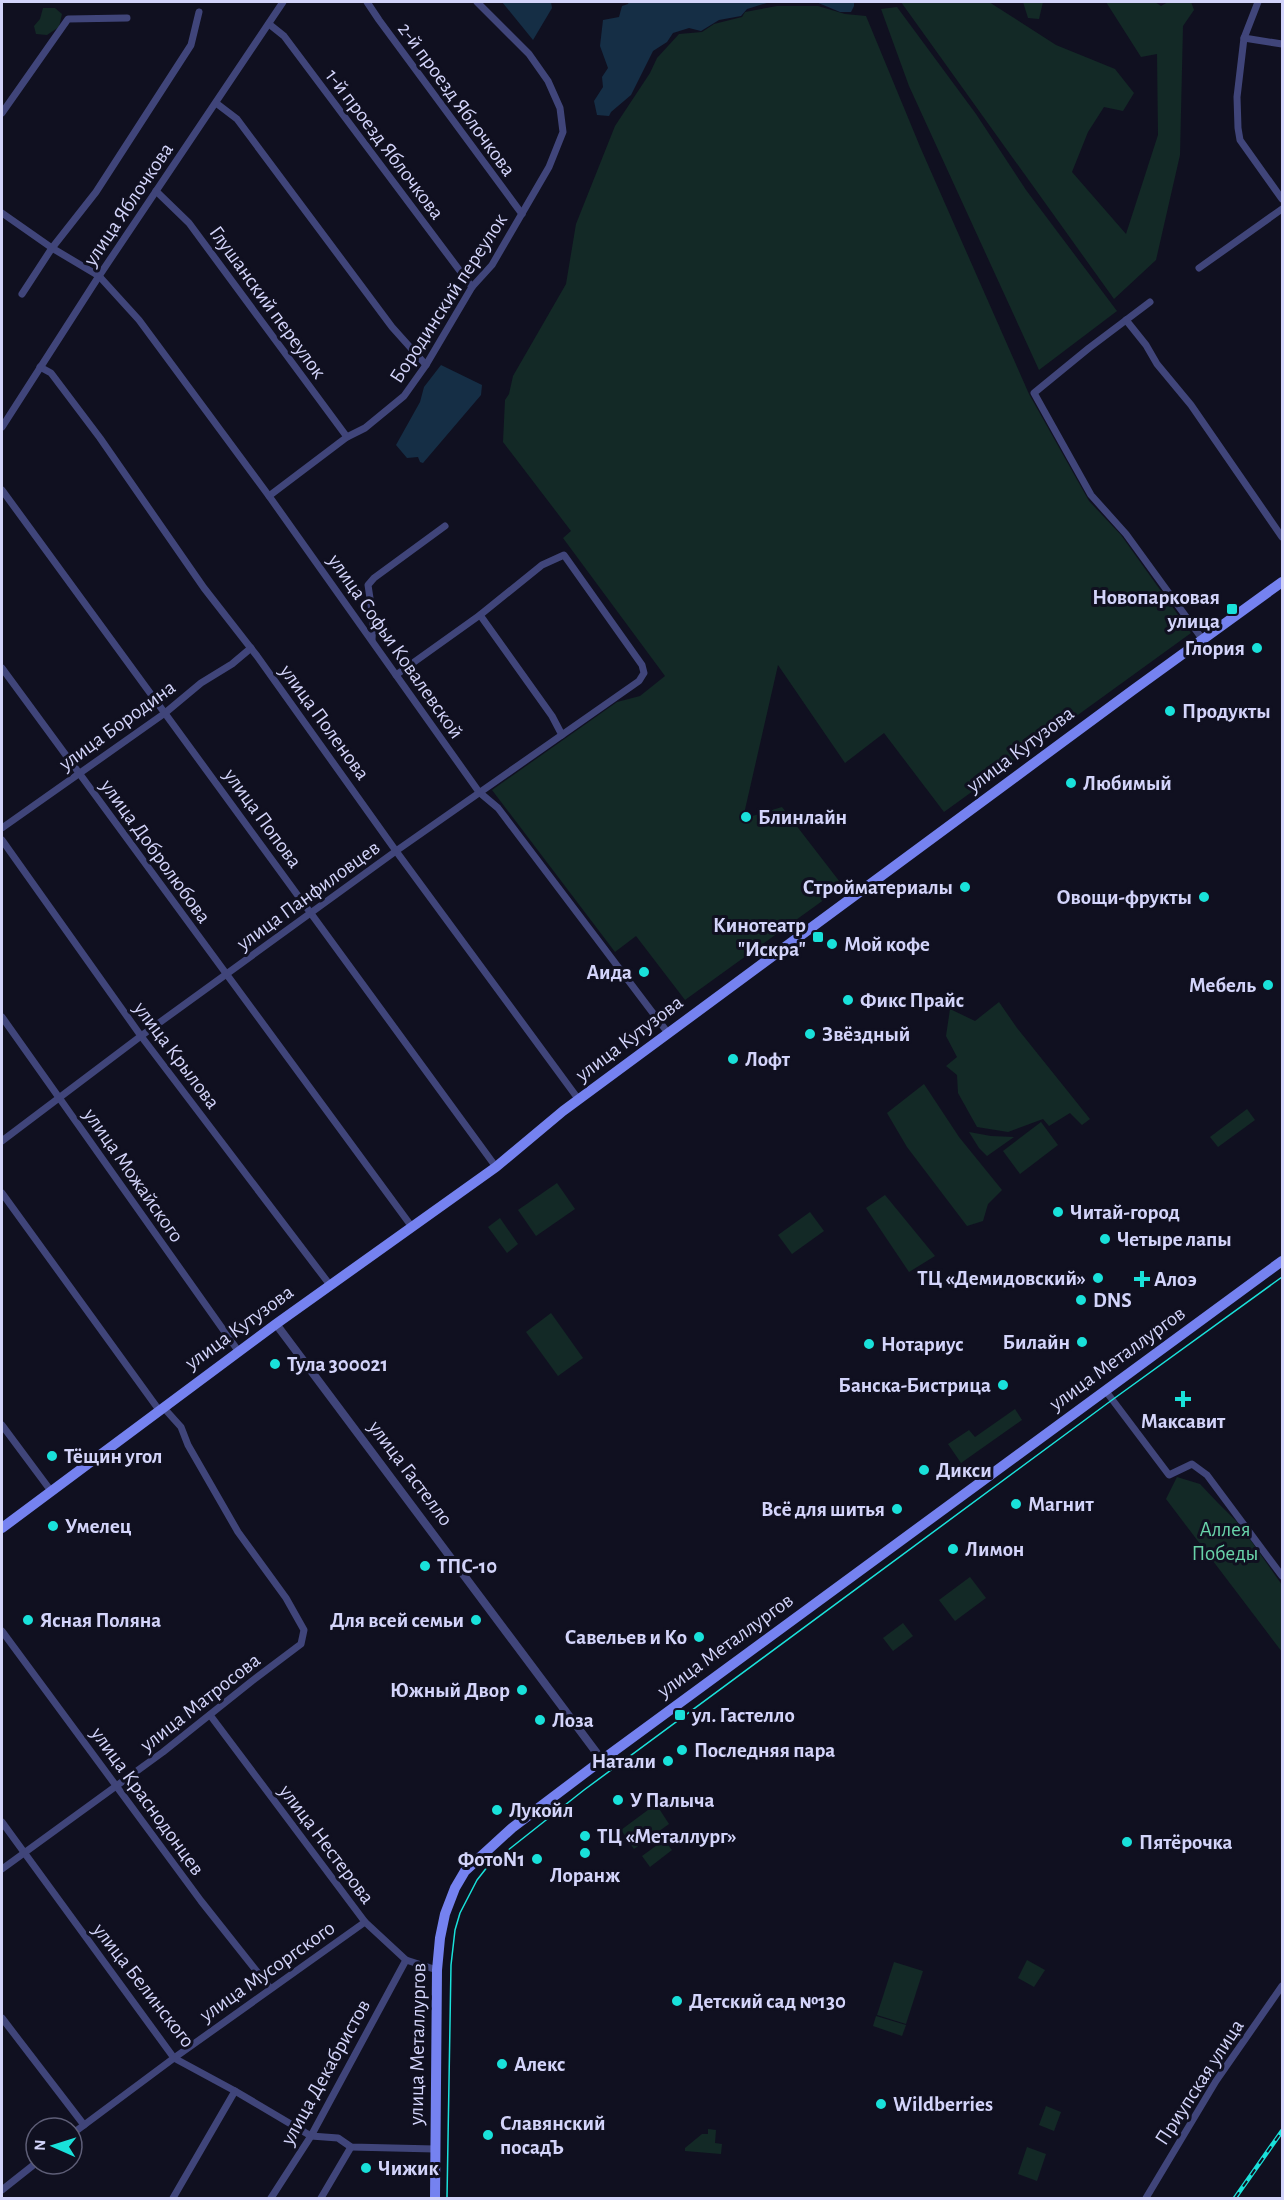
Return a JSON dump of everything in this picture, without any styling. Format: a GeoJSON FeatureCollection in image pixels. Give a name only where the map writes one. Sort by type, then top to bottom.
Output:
{"type":"FeatureCollection","features":[{"type":"Feature","properties":{"kind":"main road","name":"улица Кутузова"},"geometry":{"type":"LineString","coordinates":[[2,1528],[161,1408],[496,1167],[579,1100],[1282,582]]}},
{"type":"Feature","properties":{"kind":"main road","name":"улица Металлургов"},"geometry":{"type":"LineString","coordinates":[[435,2199],[437,1970],[445,1914],[455,1888],[465,1871],[512,1828],[602,1760],[1282,1261]]}},
{"type":"Feature","properties":{"kind":"street","name":"улица Яблочкова"},"geometry":{"type":"LineString","coordinates":[[2,427],[99,276],[283,2]]}},
{"type":"Feature","properties":{"kind":"street","name":"2-й проезд Яблочкова"},"geometry":{"type":"LineString","coordinates":[[368,2],[385,29],[522,214]]}},
{"type":"Feature","properties":{"kind":"street","name":"Бородинский переулок"},"geometry":{"type":"LineString","coordinates":[[268,496],[347,437],[365,428],[404,396],[426,365],[472,287],[492,265],[549,167],[563,132],[560,108],[548,81],[529,54],[477,2]]}},
{"type":"Feature","properties":{"kind":"street"},"geometry":{"type":"LineString","coordinates":[[1258,2],[1244,38],[1237,97],[1238,128],[1240,140],[1282,199]]}},
{"type":"Feature","properties":{"kind":"street","name":"улица Яблочкова"},"geometry":{"type":"LineString","coordinates":[[22,294],[52,248],[96,192],[191,45],[199,12]]}},
{"type":"Feature","properties":{"kind":"street"},"geometry":{"type":"LineString","coordinates":[[2,113],[68,18],[127,18]]}},
{"type":"Feature","properties":{"kind":"street","name":"1-й проезд Яблочкова"},"geometry":{"type":"LineString","coordinates":[[269,24],[284,36],[472,287]]}},
{"type":"Feature","properties":{"kind":"street"},"geometry":{"type":"LineString","coordinates":[[1244,38],[1282,44]]}},
{"type":"Feature","properties":{"kind":"street"},"geometry":{"type":"LineString","coordinates":[[216,103],[237,119],[392,327],[426,365]]}},
{"type":"Feature","properties":{"kind":"street","name":"Глушанский переулок"},"geometry":{"type":"LineString","coordinates":[[156,191],[189,223],[347,437]]}},
{"type":"Feature","properties":{"kind":"street"},"geometry":{"type":"LineString","coordinates":[[1199,268],[1282,209]]}},
{"type":"Feature","properties":{"kind":"street","name":"улица Софьи Ковалевской"},"geometry":{"type":"LineString","coordinates":[[2,213],[52,248],[99,276],[139,320],[372,640],[479,792],[498,808],[668,1034]]}},
{"type":"Feature","properties":{"kind":"street"},"geometry":{"type":"LineString","coordinates":[[1150,302],[1034,393],[1091,495],[1126,534],[1203,640]]}},
{"type":"Feature","properties":{"kind":"street"},"geometry":{"type":"LineString","coordinates":[[1126,320],[1156,364],[1191,405],[1282,537]]}},
{"type":"Feature","properties":{"kind":"street","name":"улица Поленова"},"geometry":{"type":"LineString","coordinates":[[40,367],[51,374],[65,392],[204,588],[251,648],[396,851],[579,1100]]}},
{"type":"Feature","properties":{"kind":"street","name":"улица Попова"},"geometry":{"type":"LineString","coordinates":[[2,490],[496,1167]]}},
{"type":"Feature","properties":{"kind":"street"},"geometry":{"type":"LineString","coordinates":[[372,640],[373,618],[368,585],[446,526]]}},
{"type":"Feature","properties":{"kind":"street","name":"улица Панфиловцев"},"geometry":{"type":"LineString","coordinates":[[2,1141],[141,1036],[396,851],[639,681],[644,673],[642,665],[564,555],[542,565],[480,615]]}},
{"type":"Feature","properties":{"kind":"street"},"geometry":{"type":"LineString","coordinates":[[396,675],[480,615],[552,716],[562,735]]}},
{"type":"Feature","properties":{"kind":"street","name":"улица Бородина"},"geometry":{"type":"LineString","coordinates":[[2,828],[165,713],[201,683],[251,648]]}},
{"type":"Feature","properties":{"kind":"street","name":"улица Добролюбова"},"geometry":{"type":"LineString","coordinates":[[2,668],[412,1227]]}},
{"type":"Feature","properties":{"kind":"street","name":"улица Крылова"},"geometry":{"type":"LineString","coordinates":[[2,840],[141,1036],[330,1286]]}},
{"type":"Feature","properties":{"kind":"street","name":"улица Можайского"},"geometry":{"type":"LineString","coordinates":[[2,1017],[239,1352]]}},
{"type":"Feature","properties":{"kind":"street"},"geometry":{"type":"LineString","coordinates":[[2,1193],[161,1408]]}},
{"type":"Feature","properties":{"kind":"street","name":"улица Гастелло"},"geometry":{"type":"LineString","coordinates":[[276,1324],[602,1760]]}},
{"type":"Feature","properties":{"kind":"street"},"geometry":{"type":"LineString","coordinates":[[1105,1390],[1168,1474],[1192,1464],[1207,1475],[1282,1576]]}},
{"type":"Feature","properties":{"kind":"street","name":"улица Матросова"},"geometry":{"type":"LineString","coordinates":[[2,1869],[117,1786],[302,1644],[304,1630],[286,1598],[238,1532],[188,1444],[182,1427],[161,1408]]}},
{"type":"Feature","properties":{"kind":"street"},"geometry":{"type":"LineString","coordinates":[[2,1425],[51,1491]]}},
{"type":"Feature","properties":{"kind":"street","name":"улица Краснодонцев"},"geometry":{"type":"LineString","coordinates":[[2,1631],[201,1901],[270,1988]]}},
{"type":"Feature","properties":{"kind":"street","name":"улица Нестерова"},"geometry":{"type":"LineString","coordinates":[[210,1714],[365,1922],[406,1960],[437,1970]]}},
{"type":"Feature","properties":{"kind":"street","name":"улица Белинского"},"geometry":{"type":"LineString","coordinates":[[2,1822],[174,2058],[236,2091],[310,2136],[339,2138],[351,2147],[435,2149]]}},
{"type":"Feature","properties":{"kind":"street","name":"улица Мусоргского"},"geometry":{"type":"LineString","coordinates":[[84,2124],[270,1988],[365,1922]]}},
{"type":"Feature","properties":{"kind":"street","name":"улица Декабристов"},"geometry":{"type":"LineString","coordinates":[[271,2199],[310,2136],[406,1960]]}},
{"type":"Feature","properties":{"kind":"street","name":"Приупская улица"},"geometry":{"type":"LineString","coordinates":[[1146,2199],[1216,2081],[1282,1986]]}},
{"type":"Feature","properties":{"kind":"street"},"geometry":{"type":"LineString","coordinates":[[2,2018],[78,2116]]}},
{"type":"Feature","properties":{"kind":"street"},"geometry":{"type":"LineString","coordinates":[[173,2199],[236,2091]]}},
{"type":"Feature","properties":{"kind":"street"},"geometry":{"type":"LineString","coordinates":[[321,2199],[351,2147]]}},
{"type":"Feature","properties":{"kind":"street"},"geometry":{"type":"LineString","coordinates":[[2,2190],[24,2173]]}},
{"type":"Feature","properties":{"kind":"green space"},"geometry":{"type":"Polygon","coordinates":[[[901,2],[989,2],[1056,45],[1115,69],[1134,93],[1123,111],[1104,107],[1088,132],[1072,172],[1126,234],[1158,135],[1157,54],[1141,57],[1106,2],[1155,2],[1161,6],[1168,2],[1191,2],[1194,10],[1183,26],[1180,155],[1156,260],[1114,299],[901,2]]]}},
{"type":"Feature","properties":{"kind":"green space"},"geometry":{"type":"Polygon","coordinates":[[[1023,2],[1043,2],[1039,19],[1028,18],[1023,2]]]}},
{"type":"Feature","properties":{"kind":"green space"},"geometry":{"type":"Polygon","coordinates":[[[777,6],[818,6],[845,14],[866,16],[921,149],[1029,394],[1089,501],[1121,535],[1191,633],[944,812],[884,733],[845,763],[778,665],[744,814],[749,817],[782,807],[843,886],[685,1000],[636,936],[615,952],[492,790],[617,702],[640,696],[665,676],[563,538],[571,531],[503,442],[505,400],[509,394],[513,376],[566,284],[576,224],[615,126],[650,73],[657,58],[679,34],[702,32],[714,24],[742,17],[745,12],[777,6]]]}},
{"type":"Feature","properties":{"kind":"green space"},"geometry":{"type":"Polygon","coordinates":[[[897,7],[976,114],[1026,190],[1117,311],[1039,370],[909,86],[881,9],[897,7]]]}},
{"type":"Feature","properties":{"kind":"green space"},"geometry":{"type":"Polygon","coordinates":[[[43,8],[55,8],[62,14],[59,27],[47,35],[36,34],[34,26],[40,19],[43,8]]]}},
{"type":"Feature","properties":{"kind":"green space"},"geometry":{"type":"Polygon","coordinates":[[[999,1002],[1090,1119],[1082,1125],[1070,1113],[1049,1126],[1043,1119],[1008,1132],[977,1127],[958,1093],[957,1075],[946,1066],[957,1057],[946,1036],[950,1009],[975,1021],[999,1002]]]}},
{"type":"Feature","properties":{"kind":"green space"},"geometry":{"type":"Polygon","coordinates":[[[924,1084],[959,1137],[1002,1190],[988,1204],[983,1221],[967,1226],[907,1147],[887,1113],[924,1084]]]}},
{"type":"Feature","properties":{"kind":"green space"},"geometry":{"type":"Polygon","coordinates":[[[1247,1109],[1255,1120],[1218,1147],[1210,1137],[1247,1109]]]}},
{"type":"Feature","properties":{"kind":"green space"},"geometry":{"type":"Polygon","coordinates":[[[1041,1122],[1058,1145],[1020,1174],[1003,1151],[1041,1122]]]}},
{"type":"Feature","properties":{"kind":"green space"},"geometry":{"type":"Polygon","coordinates":[[[969,1132],[991,1136],[1014,1137],[987,1156],[969,1132]]]}},
{"type":"Feature","properties":{"kind":"green space"},"geometry":{"type":"Polygon","coordinates":[[[557,1183],[575,1209],[536,1236],[518,1210],[557,1183]]]}},
{"type":"Feature","properties":{"kind":"green space"},"geometry":{"type":"Polygon","coordinates":[[[885,1195],[935,1256],[909,1272],[866,1208],[885,1195]]]}},
{"type":"Feature","properties":{"kind":"green space"},"geometry":{"type":"Polygon","coordinates":[[[810,1212],[824,1231],[792,1254],[778,1235],[810,1212]]]}},
{"type":"Feature","properties":{"kind":"green space"},"geometry":{"type":"Polygon","coordinates":[[[500,1218],[518,1244],[507,1253],[488,1227],[500,1218]]]}},
{"type":"Feature","properties":{"kind":"green space"},"geometry":{"type":"Polygon","coordinates":[[[551,1313],[583,1358],[558,1376],[526,1332],[551,1313]]]}},
{"type":"Feature","properties":{"kind":"green space"},"geometry":{"type":"Polygon","coordinates":[[[1015,1409],[1022,1420],[961,1463],[948,1444],[969,1430],[975,1437],[1015,1409]]]}},
{"type":"Feature","properties":{"kind":"green space","name":"Аллея Победы"},"geometry":{"type":"Polygon","coordinates":[[[1177,1477],[1200,1484],[1240,1525],[1282,1585],[1282,1652],[1166,1499],[1177,1477]]]}},
{"type":"Feature","properties":{"kind":"green space"},"geometry":{"type":"Polygon","coordinates":[[[970,1577],[986,1598],[955,1621],[939,1600],[970,1577]]]}},
{"type":"Feature","properties":{"kind":"green space"},"geometry":{"type":"Polygon","coordinates":[[[903,1623],[913,1636],[893,1651],[883,1638],[903,1623]]]}},
{"type":"Feature","properties":{"kind":"green space"},"geometry":{"type":"Polygon","coordinates":[[[656,1804],[669,1824],[634,1849],[621,1830],[656,1804]]]}},
{"type":"Feature","properties":{"kind":"green space"},"geometry":{"type":"Polygon","coordinates":[[[664,1840],[672,1850],[650,1867],[642,1856],[664,1840]]]}},
{"type":"Feature","properties":{"kind":"green space"},"geometry":{"type":"Polygon","coordinates":[[[1027,1960],[1045,1970],[1034,1987],[1018,1978],[1027,1960]]]}},
{"type":"Feature","properties":{"kind":"green space"},"geometry":{"type":"Polygon","coordinates":[[[894,1962],[923,1971],[906,2024],[877,2015],[894,1962]]]}},
{"type":"Feature","properties":{"kind":"green space"},"geometry":{"type":"Polygon","coordinates":[[[876,2016],[906,2025],[902,2036],[873,2026],[876,2016]]]}},
{"type":"Feature","properties":{"kind":"green space"},"geometry":{"type":"Polygon","coordinates":[[[1046,2106],[1061,2112],[1054,2131],[1039,2125],[1046,2106]]]}},
{"type":"Feature","properties":{"kind":"green space"},"geometry":{"type":"Polygon","coordinates":[[[708,2129],[716,2130],[715,2143],[722,2144],[721,2154],[685,2151],[685,2148],[702,2134],[708,2134],[708,2129]]]}},
{"type":"Feature","properties":{"kind":"green space"},"geometry":{"type":"Polygon","coordinates":[[[1027,2147],[1046,2154],[1037,2181],[1018,2174],[1027,2147]]]}},
{"type":"Feature","properties":{"kind":"water"},"geometry":{"type":"Polygon","coordinates":[[[502,2],[551,2],[552,8],[533,40],[502,2]]]}},
{"type":"Feature","properties":{"kind":"water"},"geometry":{"type":"Polygon","coordinates":[[[629,2],[770,2],[747,9],[741,16],[719,20],[701,31],[689,28],[673,33],[667,42],[653,51],[631,95],[609,116],[597,115],[594,101],[603,87],[602,77],[608,68],[600,46],[603,20],[619,17],[622,6],[629,2]]]}},
{"type":"Feature","properties":{"kind":"water"},"geometry":{"type":"Polygon","coordinates":[[[816,2],[854,2],[854,6],[851,12],[840,12],[816,2]]]}},
{"type":"Feature","properties":{"kind":"water"},"geometry":{"type":"Polygon","coordinates":[[[441,365],[482,385],[481,395],[423,463],[418,457],[407,458],[396,445],[420,402],[424,387],[441,365]]]}},
{"type":"Feature","properties":{"kind":"tram line"},"geometry":{"type":"LineString","coordinates":[[447,2198],[451,1965],[455,1930],[460,1913],[477,1880],[488,1866],[584,1790],[1282,1277]]}},
{"type":"Feature","properties":{"kind":"railway"},"geometry":{"type":"LineString","coordinates":[[1235,2198],[1282,2131]]}},
{"type":"Feature","properties":{"kind":"place","name":"Новопарковая улица"},"geometry":{"type":"Point","coordinates":[1232,609]}},
{"type":"Feature","properties":{"kind":"place","name":"Глория"},"geometry":{"type":"Point","coordinates":[1257,648]}},
{"type":"Feature","properties":{"kind":"place","name":"Продукты"},"geometry":{"type":"Point","coordinates":[1170,711]}},
{"type":"Feature","properties":{"kind":"place","name":"Любимый"},"geometry":{"type":"Point","coordinates":[1071,783]}},
{"type":"Feature","properties":{"kind":"place","name":"Блинлайн"},"geometry":{"type":"Point","coordinates":[746,817]}},
{"type":"Feature","properties":{"kind":"place","name":"Стройматериалы"},"geometry":{"type":"Point","coordinates":[965,887]}},
{"type":"Feature","properties":{"kind":"place","name":"Овощи-фрукты"},"geometry":{"type":"Point","coordinates":[1204,897]}},
{"type":"Feature","properties":{"kind":"place","name":"Кинотеатр \"Искра\""},"geometry":{"type":"Point","coordinates":[818,937]}},
{"type":"Feature","properties":{"kind":"place","name":"Мой кофе"},"geometry":{"type":"Point","coordinates":[832,944]}},
{"type":"Feature","properties":{"kind":"place","name":"Аида"},"geometry":{"type":"Point","coordinates":[644,972]}},
{"type":"Feature","properties":{"kind":"place","name":"Мебель"},"geometry":{"type":"Point","coordinates":[1268,985]}},
{"type":"Feature","properties":{"kind":"place","name":"Фикс Прайс"},"geometry":{"type":"Point","coordinates":[848,1000]}},
{"type":"Feature","properties":{"kind":"place","name":"Звёздный"},"geometry":{"type":"Point","coordinates":[810,1034]}},
{"type":"Feature","properties":{"kind":"place","name":"Лофт"},"geometry":{"type":"Point","coordinates":[733,1059]}},
{"type":"Feature","properties":{"kind":"place","name":"Читай-город"},"geometry":{"type":"Point","coordinates":[1058,1212]}},
{"type":"Feature","properties":{"kind":"place","name":"Четыре лапы"},"geometry":{"type":"Point","coordinates":[1105,1239]}},
{"type":"Feature","properties":{"kind":"place","name":"ТЦ «Демидовский»"},"geometry":{"type":"Point","coordinates":[1098,1278]}},
{"type":"Feature","properties":{"kind":"place","name":"Алоэ"},"geometry":{"type":"Point","coordinates":[1142,1279]}},
{"type":"Feature","properties":{"kind":"place","name":"DNS"},"geometry":{"type":"Point","coordinates":[1081,1300]}},
{"type":"Feature","properties":{"kind":"place","name":"Билайн"},"geometry":{"type":"Point","coordinates":[1082,1342]}},
{"type":"Feature","properties":{"kind":"place","name":"Нотариус"},"geometry":{"type":"Point","coordinates":[869,1344]}},
{"type":"Feature","properties":{"kind":"place","name":"Тула 300021"},"geometry":{"type":"Point","coordinates":[275,1364]}},
{"type":"Feature","properties":{"kind":"place","name":"Банска-Бистрица"},"geometry":{"type":"Point","coordinates":[1003,1385]}},
{"type":"Feature","properties":{"kind":"place","name":"Максавит"},"geometry":{"type":"Point","coordinates":[1183,1399]}},
{"type":"Feature","properties":{"kind":"place","name":"Тёщин угол"},"geometry":{"type":"Point","coordinates":[52,1456]}},
{"type":"Feature","properties":{"kind":"place","name":"Дикси"},"geometry":{"type":"Point","coordinates":[924,1470]}},
{"type":"Feature","properties":{"kind":"place","name":"Магнит"},"geometry":{"type":"Point","coordinates":[1016,1504]}},
{"type":"Feature","properties":{"kind":"place","name":"Всё для шитья"},"geometry":{"type":"Point","coordinates":[897,1509]}},
{"type":"Feature","properties":{"kind":"place","name":"Умелец"},"geometry":{"type":"Point","coordinates":[53,1526]}},
{"type":"Feature","properties":{"kind":"place","name":"Лимон"},"geometry":{"type":"Point","coordinates":[953,1549]}},
{"type":"Feature","properties":{"kind":"place","name":"ТПС-10"},"geometry":{"type":"Point","coordinates":[425,1566]}},
{"type":"Feature","properties":{"kind":"place","name":"Ясная Поляна"},"geometry":{"type":"Point","coordinates":[28,1620]}},
{"type":"Feature","properties":{"kind":"place","name":"Для всей семьи"},"geometry":{"type":"Point","coordinates":[476,1620]}},
{"type":"Feature","properties":{"kind":"place","name":"Савельев и Ко"},"geometry":{"type":"Point","coordinates":[699,1637]}},
{"type":"Feature","properties":{"kind":"place","name":"Южный Двор"},"geometry":{"type":"Point","coordinates":[522,1690]}},
{"type":"Feature","properties":{"kind":"place","name":"ул. Гастелло"},"geometry":{"type":"Point","coordinates":[680,1715]}},
{"type":"Feature","properties":{"kind":"place","name":"Лоза"},"geometry":{"type":"Point","coordinates":[540,1720]}},
{"type":"Feature","properties":{"kind":"place","name":"Последняя пара"},"geometry":{"type":"Point","coordinates":[682,1750]}},
{"type":"Feature","properties":{"kind":"place","name":"Натали"},"geometry":{"type":"Point","coordinates":[668,1761]}},
{"type":"Feature","properties":{"kind":"place","name":"У Палыча"},"geometry":{"type":"Point","coordinates":[618,1800]}},
{"type":"Feature","properties":{"kind":"place","name":"Лукойл"},"geometry":{"type":"Point","coordinates":[497,1810]}},
{"type":"Feature","properties":{"kind":"place","name":"ТЦ «Металлург»"},"geometry":{"type":"Point","coordinates":[585,1836]}},
{"type":"Feature","properties":{"kind":"place","name":"Пятёрочка"},"geometry":{"type":"Point","coordinates":[1127,1842]}},
{"type":"Feature","properties":{"kind":"place","name":"Лоранж"},"geometry":{"type":"Point","coordinates":[585,1853]}},
{"type":"Feature","properties":{"kind":"place","name":"ФотоN1"},"geometry":{"type":"Point","coordinates":[537,1859]}},
{"type":"Feature","properties":{"kind":"place","name":"Детский сад №130"},"geometry":{"type":"Point","coordinates":[677,2001]}},
{"type":"Feature","properties":{"kind":"place","name":"Алекс"},"geometry":{"type":"Point","coordinates":[502,2064]}},
{"type":"Feature","properties":{"kind":"place","name":"Wildberries"},"geometry":{"type":"Point","coordinates":[881,2104]}},
{"type":"Feature","properties":{"kind":"place","name":"Славянский посадЪ"},"geometry":{"type":"Point","coordinates":[488,2135]}},
{"type":"Feature","properties":{"kind":"place","name":"Чижик"},"geometry":{"type":"Point","coordinates":[366,2168]}}]}
